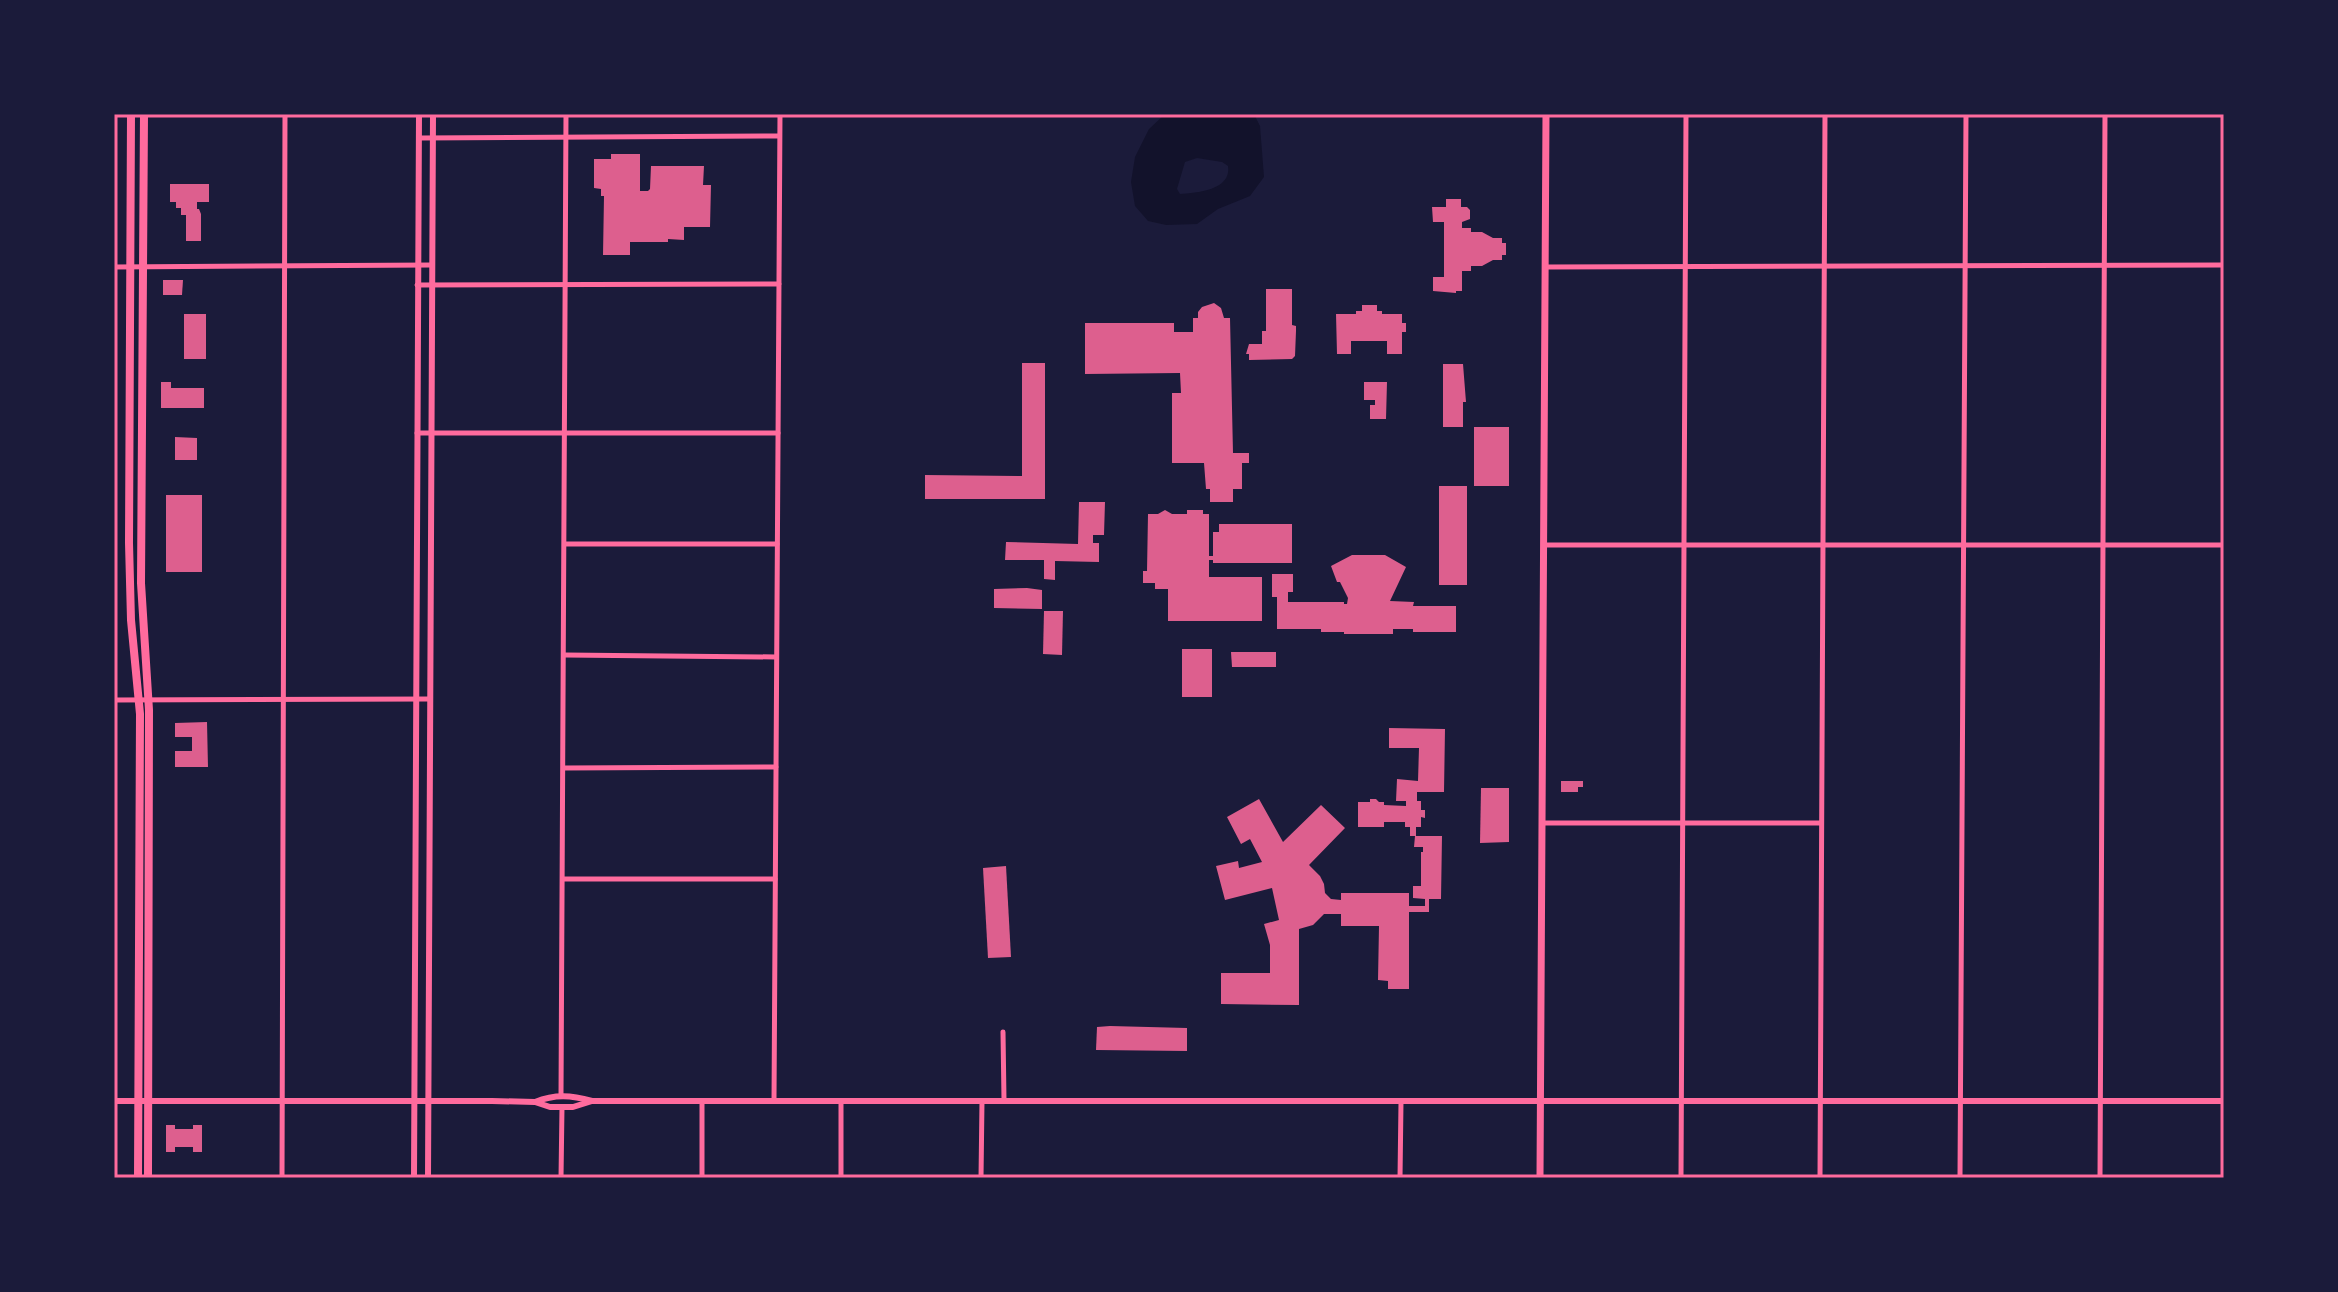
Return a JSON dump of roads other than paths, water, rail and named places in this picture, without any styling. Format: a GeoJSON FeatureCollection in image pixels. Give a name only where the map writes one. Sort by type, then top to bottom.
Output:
{"type":"FeatureCollection","features":[{"type":"Feature","properties":{"kind":"main road"},"geometry":{"type":"LineString","coordinates":[[131,114],[129,581],[132,639],[144,700]]}},
{"type":"Feature","properties":{"kind":"main road"},"geometry":{"type":"LineString","coordinates":[[144,114],[141,583],[144,1102],[148,1178]]}},
{"type":"Feature","properties":{"kind":"main road"},"geometry":{"type":"LineString","coordinates":[[1540,1178],[1546,114]]}},
{"type":"Feature","properties":{"kind":"main road"},"geometry":{"type":"LineString","coordinates":[[138,1178],[144,1102]]}},
{"type":"Feature","properties":{"kind":"street"},"geometry":{"type":"LineString","coordinates":[[282,1178],[285,114]]}},
{"type":"Feature","properties":{"kind":"street"},"geometry":{"type":"LineString","coordinates":[[414,1178],[419,114]]}},
{"type":"Feature","properties":{"kind":"street"},"geometry":{"type":"LineString","coordinates":[[428,1178],[433,114]]}},
{"type":"Feature","properties":{"kind":"street"},"geometry":{"type":"LineString","coordinates":[[561,1096],[566,114]]}},
{"type":"Feature","properties":{"kind":"street"},"geometry":{"type":"LineString","coordinates":[[774,1101],[780,114]]}},
{"type":"Feature","properties":{"kind":"street"},"geometry":{"type":"LineString","coordinates":[[1681,1178],[1686,114]]}},
{"type":"Feature","properties":{"kind":"street"},"geometry":{"type":"LineString","coordinates":[[1820,1178],[1825,114]]}},
{"type":"Feature","properties":{"kind":"street"},"geometry":{"type":"LineString","coordinates":[[1960,1178],[1966,114]]}},
{"type":"Feature","properties":{"kind":"street"},"geometry":{"type":"LineString","coordinates":[[2100,1178],[2105,114]]}},
{"type":"Feature","properties":{"kind":"street"},"geometry":{"type":"LineString","coordinates":[[420,138],[779,136]]}},
{"type":"Feature","properties":{"kind":"street"},"geometry":{"type":"LineString","coordinates":[[114,267],[432,265]]}},
{"type":"Feature","properties":{"kind":"street"},"geometry":{"type":"LineString","coordinates":[[1546,267],[2224,265]]}},
{"type":"Feature","properties":{"kind":"street"},"geometry":{"type":"LineString","coordinates":[[417,285],[779,284]]}},
{"type":"Feature","properties":{"kind":"street"},"geometry":{"type":"LineString","coordinates":[[417,433],[778,433]]}},
{"type":"Feature","properties":{"kind":"street"},"geometry":{"type":"LineString","coordinates":[[565,544],[777,544]]}},
{"type":"Feature","properties":{"kind":"street"},"geometry":{"type":"LineString","coordinates":[[1544,545],[2224,545]]}},
{"type":"Feature","properties":{"kind":"street"},"geometry":{"type":"LineString","coordinates":[[565,655],[776,657]]}},
{"type":"Feature","properties":{"kind":"street"},"geometry":{"type":"LineString","coordinates":[[114,700],[430,699]]}},
{"type":"Feature","properties":{"kind":"street"},"geometry":{"type":"LineString","coordinates":[[564,768],[776,767]]}},
{"type":"Feature","properties":{"kind":"street"},"geometry":{"type":"LineString","coordinates":[[1543,823],[1821,823]]}},
{"type":"Feature","properties":{"kind":"street"},"geometry":{"type":"LineString","coordinates":[[563,879],[775,879]]}},
{"type":"Feature","properties":{"kind":"street"},"geometry":{"type":"LineString","coordinates":[[1003,1032],[1004,1100]]}},
{"type":"Feature","properties":{"kind":"street"},"geometry":{"type":"LineString","coordinates":[[535,1102],[550,1096],[574,1096],[592,1101],[841,1102],[2224,1101]]}},
{"type":"Feature","properties":{"kind":"street"},"geometry":{"type":"LineString","coordinates":[[114,1101],[535,1102],[550,1107],[573,1107],[592,1101]]}},
{"type":"Feature","properties":{"kind":"street"},"geometry":{"type":"LineString","coordinates":[[702,1101],[702,1178]]}},
{"type":"Feature","properties":{"kind":"street"},"geometry":{"type":"LineString","coordinates":[[981,1178],[982,1101]]}},
{"type":"Feature","properties":{"kind":"street"},"geometry":{"type":"LineString","coordinates":[[841,1102],[841,1178]]}},
{"type":"Feature","properties":{"kind":"street"},"geometry":{"type":"LineString","coordinates":[[1400,1178],[1401,1102]]}},
{"type":"Feature","properties":{"kind":"street"},"geometry":{"type":"LineString","coordinates":[[561,1178],[562,1107]]}}]}
